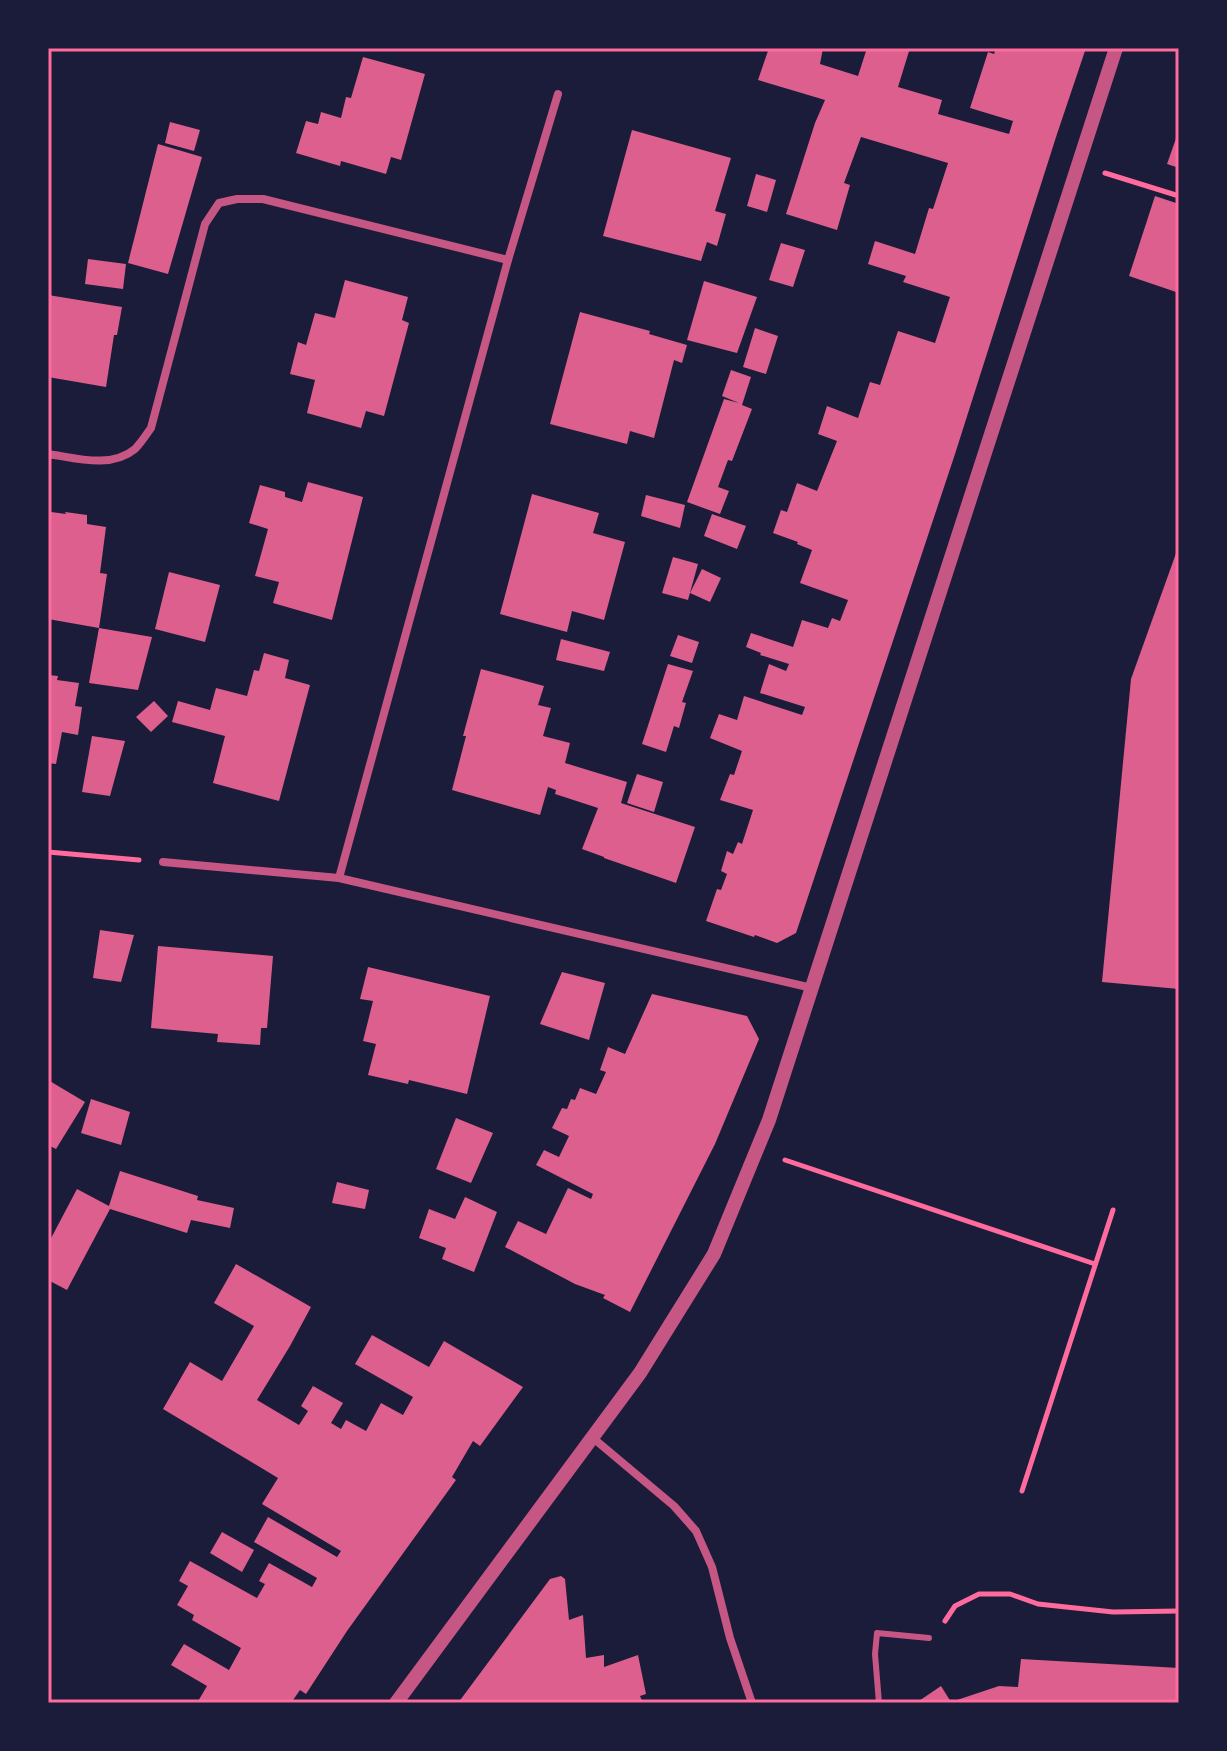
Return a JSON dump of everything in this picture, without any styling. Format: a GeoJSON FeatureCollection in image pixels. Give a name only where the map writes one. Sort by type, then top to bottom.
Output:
{"type":"FeatureCollection","features":[{"type":"Feature","properties":{"kind":"street"},"geometry":{"type":"LineString","coordinates":[[396,1703],[640,1373],[714,1254],[769,1120],[1116,48]]}},
{"type":"Feature","properties":{"kind":"street"},"geometry":{"type":"LineString","coordinates":[[339,878],[508,260],[558,94]]}},
{"type":"Feature","properties":{"kind":"street"},"geometry":{"type":"LineString","coordinates":[[48,454],[104,461],[121,458],[137,447],[151,428],[205,224],[219,203],[263,199],[508,260]]}},
{"type":"Feature","properties":{"kind":"street"},"geometry":{"type":"LineString","coordinates":[[163,862],[339,878],[812,988]]}},
{"type":"Feature","properties":{"kind":"street"},"geometry":{"type":"LineString","coordinates":[[593,1438],[674,1506],[696,1531],[712,1567],[730,1638],[752,1703]]}},
{"type":"Feature","properties":{"kind":"lane"},"geometry":{"type":"LineString","coordinates":[[879,1703],[875,1654],[877,1633],[929,1638]]}},
{"type":"Feature","properties":{"kind":"path"},"geometry":{"type":"LineString","coordinates":[[1077,164],[1179,196]]}},
{"type":"Feature","properties":{"kind":"path"},"geometry":{"type":"LineString","coordinates":[[48,852],[163,862]]}},
{"type":"Feature","properties":{"kind":"path"},"geometry":{"type":"LineString","coordinates":[[757,1151],[1095,1264]]}},
{"type":"Feature","properties":{"kind":"path"},"geometry":{"type":"LineString","coordinates":[[1022,1491],[1113,1210]]}},
{"type":"Feature","properties":{"kind":"path"},"geometry":{"type":"LineString","coordinates":[[929,1638],[955,1606],[979,1594],[1010,1594],[1038,1604],[1113,1612],[1179,1611]]}},
{"type":"Feature","properties":{"kind":"building"},"geometry":{"type":"Polygon","coordinates":[[[769,48],[823,48],[820,64],[858,76],[867,48],[910,48],[898,87],[942,100],[938,114],[1009,134],[1013,121],[970,108],[988,52],[994,54],[996,48],[1086,48],[796,933],[777,943],[706,921],[717,889],[721,890],[727,874],[721,871],[727,851],[733,854],[738,842],[742,844],[753,810],[720,800],[730,774],[734,775],[742,751],[710,738],[719,714],[737,720],[744,696],[802,715],[805,707],[760,693],[769,664],[786,671],[789,664],[746,647],[751,633],[793,647],[802,620],[828,628],[832,618],[840,621],[848,600],[800,583],[812,550],[773,533],[781,510],[787,512],[797,483],[817,491],[837,441],[818,434],[827,406],[858,418],[870,382],[880,385],[898,331],[935,343],[950,297],[903,282],[906,276],[868,264],[875,241],[915,254],[929,208],[933,209],[948,163],[861,137],[844,183],[850,185],[837,230],[786,214],[825,100],[758,80],[769,48]]]}},
{"type":"Feature","properties":{"kind":"building"},"geometry":{"type":"Polygon","coordinates":[[[363,57],[425,74],[401,160],[391,157],[386,174],[341,161],[340,166],[296,153],[306,121],[318,124],[321,112],[341,118],[346,97],[351,98],[363,57]]]}},
{"type":"Feature","properties":{"kind":"building"},"geometry":{"type":"Polygon","coordinates":[[[170,122],[200,130],[194,151],[165,143],[170,122]]]}},
{"type":"Feature","properties":{"kind":"building"},"geometry":{"type":"Polygon","coordinates":[[[632,130],[731,158],[715,211],[726,214],[717,246],[707,242],[701,261],[603,236],[632,130]]]}},
{"type":"Feature","properties":{"kind":"building"},"geometry":{"type":"Polygon","coordinates":[[[1179,130],[1179,168],[1167,164],[1179,130]]]}},
{"type":"Feature","properties":{"kind":"building"},"geometry":{"type":"Polygon","coordinates":[[[158,144],[202,157],[168,274],[128,263],[158,144]]]}},
{"type":"Feature","properties":{"kind":"building"},"geometry":{"type":"Polygon","coordinates":[[[756,174],[776,180],[767,212],[747,206],[756,174]]]}},
{"type":"Feature","properties":{"kind":"building"},"geometry":{"type":"Polygon","coordinates":[[[1155,196],[1179,204],[1179,293],[1129,276],[1155,196]]]}},
{"type":"Feature","properties":{"kind":"building"},"geometry":{"type":"Polygon","coordinates":[[[781,243],[805,250],[793,287],[769,280],[781,243]]]}},
{"type":"Feature","properties":{"kind":"building"},"geometry":{"type":"Polygon","coordinates":[[[88,259],[126,264],[123,289],[85,284],[88,259]]]}},
{"type":"Feature","properties":{"kind":"building"},"geometry":{"type":"Polygon","coordinates":[[[345,280],[408,297],[402,320],[409,323],[384,416],[366,411],[361,428],[307,413],[315,380],[290,374],[298,342],[306,345],[315,313],[335,318],[345,280]]]}},
{"type":"Feature","properties":{"kind":"building"},"geometry":{"type":"Polygon","coordinates":[[[704,281],[757,297],[737,353],[687,340],[704,281]]]}},
{"type":"Feature","properties":{"kind":"building"},"geometry":{"type":"Polygon","coordinates":[[[48,295],[122,307],[106,387],[48,377],[48,295]]]}},
{"type":"Feature","properties":{"kind":"building"},"geometry":{"type":"Polygon","coordinates":[[[580,312],[650,331],[649,334],[687,345],[682,363],[674,360],[654,438],[630,431],[627,444],[550,424],[580,312]]]}},
{"type":"Feature","properties":{"kind":"building"},"geometry":{"type":"Polygon","coordinates":[[[755,328],[778,336],[766,374],[743,367],[755,328]]]}},
{"type":"Feature","properties":{"kind":"building"},"geometry":{"type":"Polygon","coordinates":[[[731,370],[751,377],[742,405],[752,409],[732,461],[728,460],[718,487],[729,491],[720,514],[687,502],[724,399],[739,403],[722,396],[731,370]]]}},
{"type":"Feature","properties":{"kind":"building"},"geometry":{"type":"Polygon","coordinates":[[[308,482],[363,497],[332,620],[273,603],[279,582],[255,576],[268,529],[249,523],[260,485],[285,492],[285,497],[302,502],[308,482]]]}},
{"type":"Feature","properties":{"kind":"building"},"geometry":{"type":"Polygon","coordinates":[[[532,494],[599,513],[593,533],[625,542],[604,620],[572,611],[567,632],[500,614],[532,494]]]}},
{"type":"Feature","properties":{"kind":"building"},"geometry":{"type":"Polygon","coordinates":[[[646,495],[685,505],[680,528],[641,516],[646,495]]]}},
{"type":"Feature","properties":{"kind":"building"},"geometry":{"type":"Polygon","coordinates":[[[48,509],[51,512],[87,515],[87,524],[106,527],[100,573],[107,574],[99,628],[48,619],[48,509]]]}},
{"type":"Feature","properties":{"kind":"building"},"geometry":{"type":"Polygon","coordinates":[[[712,514],[746,526],[737,549],[704,536],[712,514]]]}},
{"type":"Feature","properties":{"kind":"building"},"geometry":{"type":"Polygon","coordinates":[[[1179,545],[1179,989],[1102,982],[1131,679],[1179,545]]]}},
{"type":"Feature","properties":{"kind":"building"},"geometry":{"type":"Polygon","coordinates":[[[673,557],[698,564],[688,600],[662,593],[673,557]]]}},
{"type":"Feature","properties":{"kind":"building"},"geometry":{"type":"Polygon","coordinates":[[[702,569],[721,578],[710,602],[690,593],[702,569]]]}},
{"type":"Feature","properties":{"kind":"building"},"geometry":{"type":"Polygon","coordinates":[[[169,572],[220,585],[205,642],[155,629],[169,572]]]}},
{"type":"Feature","properties":{"kind":"building"},"geometry":{"type":"Polygon","coordinates":[[[99,628],[152,637],[138,690],[89,683],[99,628]]]}},
{"type":"Feature","properties":{"kind":"building"},"geometry":{"type":"Polygon","coordinates":[[[678,635],[699,642],[692,663],[670,656],[678,635]]]}},
{"type":"Feature","properties":{"kind":"building"},"geometry":{"type":"Polygon","coordinates":[[[561,639],[610,652],[604,671],[556,660],[561,639]]]}},
{"type":"Feature","properties":{"kind":"building"},"geometry":{"type":"Polygon","coordinates":[[[264,653],[289,660],[285,678],[310,685],[279,801],[213,783],[225,736],[172,722],[178,701],[210,710],[216,688],[247,696],[254,670],[259,671],[264,653]]]}},
{"type":"Feature","properties":{"kind":"building"},"geometry":{"type":"Polygon","coordinates":[[[668,664],[693,671],[682,702],[686,703],[679,728],[674,726],[666,752],[642,744],[668,664]]]}},
{"type":"Feature","properties":{"kind":"building"},"geometry":{"type":"Polygon","coordinates":[[[481,669],[544,686],[538,705],[551,708],[543,736],[570,743],[565,763],[627,782],[621,803],[695,827],[676,883],[582,849],[598,808],[555,794],[556,790],[548,787],[540,815],[452,790],[481,669]]]}},
{"type":"Feature","properties":{"kind":"building"},"geometry":{"type":"Polygon","coordinates":[[[48,675],[58,676],[57,680],[79,683],[75,706],[82,707],[78,735],[62,732],[56,764],[48,763],[48,675]]]}},
{"type":"Feature","properties":{"kind":"building"},"geometry":{"type":"Polygon","coordinates":[[[154,701],[168,716],[151,732],[136,717],[154,701]]]}},
{"type":"Feature","properties":{"kind":"building"},"geometry":{"type":"Polygon","coordinates":[[[92,736],[125,741],[110,796],[82,792],[92,736]]]}},
{"type":"Feature","properties":{"kind":"building"},"geometry":{"type":"Polygon","coordinates":[[[637,774],[663,782],[654,812],[627,803],[637,774]]]}},
{"type":"Feature","properties":{"kind":"building"},"geometry":{"type":"Polygon","coordinates":[[[100,930],[134,935],[121,982],[93,978],[100,930]]]}},
{"type":"Feature","properties":{"kind":"building"},"geometry":{"type":"Polygon","coordinates":[[[158,946],[273,956],[267,1028],[261,1028],[260,1045],[217,1042],[218,1034],[151,1028],[158,946]]]}},
{"type":"Feature","properties":{"kind":"building"},"geometry":{"type":"Polygon","coordinates":[[[368,967],[490,996],[467,1094],[409,1080],[408,1084],[368,1075],[376,1044],[363,1041],[373,1001],[360,999],[368,967]]]}},
{"type":"Feature","properties":{"kind":"building"},"geometry":{"type":"Polygon","coordinates":[[[562,972],[605,983],[589,1040],[540,1024],[562,972]]]}},
{"type":"Feature","properties":{"kind":"building"},"geometry":{"type":"Polygon","coordinates":[[[652,994],[747,1016],[759,1039],[715,1144],[630,1312],[603,1298],[605,1295],[575,1284],[505,1247],[518,1221],[546,1234],[568,1188],[591,1199],[593,1194],[536,1165],[544,1150],[559,1157],[569,1136],[552,1128],[562,1108],[567,1109],[580,1088],[596,1094],[606,1072],[600,1070],[608,1047],[625,1054],[652,994]]]}},
{"type":"Feature","properties":{"kind":"building"},"geometry":{"type":"Polygon","coordinates":[[[48,1080],[85,1102],[56,1149],[48,1145],[48,1080]]]}},
{"type":"Feature","properties":{"kind":"building"},"geometry":{"type":"Polygon","coordinates":[[[91,1099],[130,1112],[121,1145],[81,1133],[91,1099]]]}},
{"type":"Feature","properties":{"kind":"building"},"geometry":{"type":"Polygon","coordinates":[[[456,1118],[493,1133],[471,1183],[436,1169],[456,1118]]]}},
{"type":"Feature","properties":{"kind":"building"},"geometry":{"type":"Polygon","coordinates":[[[120,1171],[198,1196],[197,1200],[234,1208],[230,1228],[191,1220],[187,1233],[110,1209],[67,1290],[48,1280],[48,1244],[77,1189],[109,1206],[120,1171]]]}},
{"type":"Feature","properties":{"kind":"building"},"geometry":{"type":"Polygon","coordinates":[[[337,1182],[369,1190],[365,1209],[332,1203],[337,1182]]]}},
{"type":"Feature","properties":{"kind":"building"},"geometry":{"type":"Polygon","coordinates":[[[465,1197],[497,1212],[474,1272],[442,1259],[446,1248],[419,1238],[429,1209],[455,1219],[465,1197]]]}},
{"type":"Feature","properties":{"kind":"building"},"geometry":{"type":"Polygon","coordinates":[[[236,1264],[311,1307],[257,1400],[299,1425],[308,1411],[301,1406],[313,1386],[343,1403],[331,1423],[341,1429],[346,1420],[366,1431],[381,1403],[403,1415],[413,1397],[355,1364],[372,1335],[429,1367],[444,1341],[523,1387],[480,1446],[473,1441],[452,1477],[456,1480],[347,1631],[306,1694],[300,1690],[291,1703],[197,1703],[207,1686],[171,1665],[184,1644],[229,1670],[241,1648],[192,1620],[194,1615],[177,1605],[188,1586],[179,1581],[190,1561],[257,1598],[265,1584],[259,1581],[269,1563],[312,1587],[317,1578],[254,1542],[268,1517],[337,1557],[341,1551],[262,1504],[278,1478],[163,1409],[190,1362],[222,1381],[254,1326],[214,1303],[236,1264]]]}},
{"type":"Feature","properties":{"kind":"building"},"geometry":{"type":"Polygon","coordinates":[[[222,1532],[254,1550],[242,1572],[210,1553],[222,1532]]]}},
{"type":"Feature","properties":{"kind":"building"},"geometry":{"type":"Polygon","coordinates":[[[561,1576],[565,1579],[569,1620],[583,1615],[586,1658],[604,1655],[604,1667],[638,1655],[646,1694],[640,1696],[643,1703],[458,1703],[550,1579],[561,1576]]]}},
{"type":"Feature","properties":{"kind":"building"},"geometry":{"type":"Polygon","coordinates":[[[1021,1659],[1179,1668],[1179,1703],[916,1703],[941,1686],[951,1702],[999,1686],[1018,1687],[1021,1659]]]}}]}
